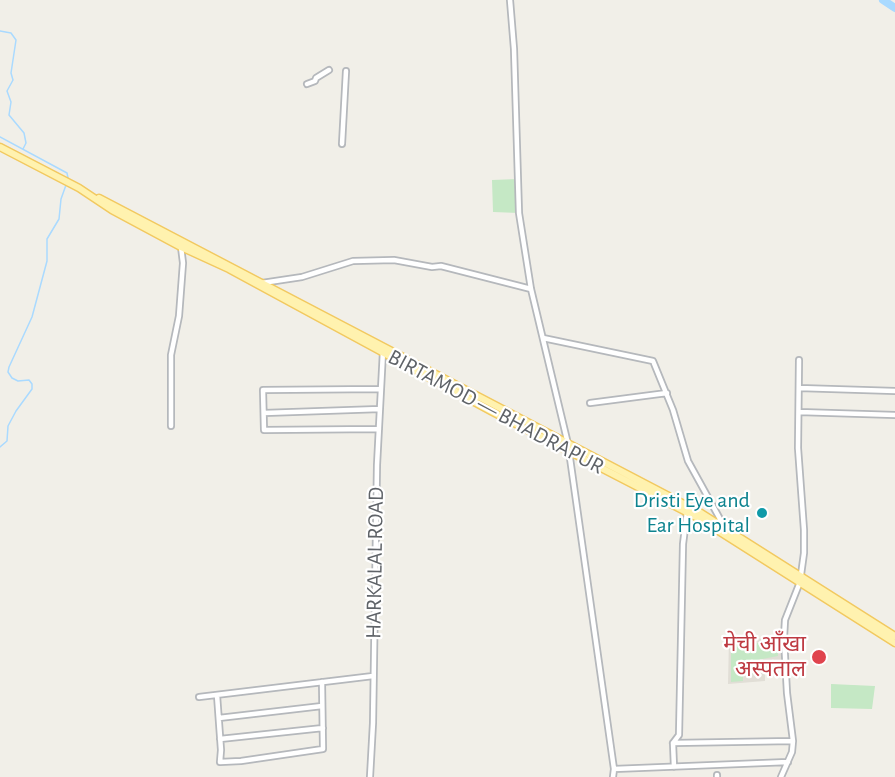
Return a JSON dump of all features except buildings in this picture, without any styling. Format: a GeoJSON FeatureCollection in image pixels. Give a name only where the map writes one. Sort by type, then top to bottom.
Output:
{"type":"FeatureCollection","features":[{"type":"Feature","properties":{"kind":"main road","name":"BIRTAMOD — BHADRAPUR"},"geometry":{"type":"LineString","coordinates":[[0,147],[67,181],[112,210],[182,247],[229,269],[449,384],[491,411],[568,447],[719,524],[727,533]]}},
{"type":"Feature","properties":{"kind":"main road","name":"BIRTAMOD — BHADRAPUR"},"geometry":{"type":"LineString","coordinates":[[90,194],[111,202],[260,285]]}},
{"type":"Feature","properties":{"kind":"main road","name":"BIRTAMOD — BHADRAPUR"},"geometry":{"type":"LineString","coordinates":[[568,447],[727,533],[895,636]]}},
{"type":"Feature","properties":{"kind":"main road","name":"BIRTAMOD — BHADRAPUR"},"geometry":{"type":"LineString","coordinates":[[872,624],[895,643]]}},
{"type":"Feature","properties":{"kind":"street"},"geometry":{"type":"LineString","coordinates":[[510,0],[519,213],[531,289],[568,447],[614,770],[613,777]]}},
{"type":"Feature","properties":{"kind":"street"},"geometry":{"type":"LineString","coordinates":[[307,84],[329,70]]}},
{"type":"Feature","properties":{"kind":"street"},"geometry":{"type":"LineString","coordinates":[[342,144],[346,71]]}},
{"type":"Feature","properties":{"kind":"street"},"geometry":{"type":"LineString","coordinates":[[171,426],[171,355],[178,315],[183,263],[182,247]]}},
{"type":"Feature","properties":{"kind":"street"},"geometry":{"type":"LineString","coordinates":[[260,285],[302,277],[353,261],[394,260],[432,267],[441,266],[531,289]]}},
{"type":"Feature","properties":{"kind":"street"},"geometry":{"type":"LineString","coordinates":[[543,338],[650,359],[655,363],[688,461],[720,519],[719,524]]}},
{"type":"Feature","properties":{"kind":"street","name":"HARKALAL ROAD"},"geometry":{"type":"LineString","coordinates":[[370,777],[379,429],[384,350]]}},
{"type":"Feature","properties":{"kind":"street"},"geometry":{"type":"LineString","coordinates":[[781,777],[788,762],[793,741],[784,638],[785,620],[801,578],[804,553],[798,448],[799,360]]}},
{"type":"Feature","properties":{"kind":"street"},"geometry":{"type":"LineString","coordinates":[[799,388],[895,391]]}},
{"type":"Feature","properties":{"kind":"street"},"geometry":{"type":"LineString","coordinates":[[379,429],[264,430],[263,390],[381,389]]}},
{"type":"Feature","properties":{"kind":"street"},"geometry":{"type":"LineString","coordinates":[[590,403],[667,393]]}},
{"type":"Feature","properties":{"kind":"street"},"geometry":{"type":"LineString","coordinates":[[264,413],[380,409]]}},
{"type":"Feature","properties":{"kind":"street"},"geometry":{"type":"LineString","coordinates":[[799,412],[895,415]]}},
{"type":"Feature","properties":{"kind":"street"},"geometry":{"type":"LineString","coordinates":[[674,767],[673,743],[679,735],[683,544],[687,512]]}},
{"type":"Feature","properties":{"kind":"street"},"geometry":{"type":"LineString","coordinates":[[199,697],[373,676]]}},
{"type":"Feature","properties":{"kind":"street"},"geometry":{"type":"LineString","coordinates":[[217,695],[220,762],[241,761],[323,749],[322,682]]}},
{"type":"Feature","properties":{"kind":"street"},"geometry":{"type":"LineString","coordinates":[[219,718],[322,706]]}},
{"type":"Feature","properties":{"kind":"street"},"geometry":{"type":"LineString","coordinates":[[220,739],[324,728]]}},
{"type":"Feature","properties":{"kind":"street"},"geometry":{"type":"LineString","coordinates":[[673,743],[793,741]]}},
{"type":"Feature","properties":{"kind":"street"},"geometry":{"type":"LineString","coordinates":[[614,770],[788,762]]}},
{"type":"Feature","properties":{"kind":"shaded area"},"geometry":{"type":"Polygon","coordinates":[[[729,638],[785,639],[788,661],[765,664],[765,681],[728,684],[729,638]]]}},
{"type":"Feature","properties":{"kind":"green space"},"geometry":{"type":"Polygon","coordinates":[[[518,179],[519,213],[493,212],[492,180],[518,179]]]}},
{"type":"Feature","properties":{"kind":"green space"},"geometry":{"type":"Polygon","coordinates":[[[743,640],[743,644],[747,646],[777,642],[778,656],[757,660],[758,674],[743,675],[743,681],[731,682],[731,642],[743,640]]]}},
{"type":"Feature","properties":{"kind":"green space"},"geometry":{"type":"Polygon","coordinates":[[[831,684],[875,686],[872,709],[831,708],[831,684]]]}},
{"type":"Feature","properties":{"kind":"waterway"},"geometry":{"type":"LineString","coordinates":[[883,0],[895,8]]}},
{"type":"Feature","properties":{"kind":"waterway"},"geometry":{"type":"LineString","coordinates":[[0,31],[11,33],[16,40],[11,73],[13,80],[7,91],[11,102],[9,115],[24,133],[26,143],[23,149]]}},
{"type":"Feature","properties":{"kind":"waterway"},"geometry":{"type":"LineString","coordinates":[[0,137],[67,173],[68,178]]}},
{"type":"Feature","properties":{"kind":"waterway"},"geometry":{"type":"LineString","coordinates":[[0,447],[7,441],[8,426],[16,411],[32,389],[29,380],[18,381],[8,372],[32,317],[47,261],[47,239],[59,219],[61,199],[66,185]]}},
{"type":"Feature","properties":{"kind":"place","name":"Dristi Eye and Ear Hospital"},"geometry":{"type":"Point","coordinates":[762,513]}},
{"type":"Feature","properties":{"kind":"place","name":"मेची आँखा अस्पताल"},"geometry":{"type":"Point","coordinates":[819,657]}}]}
